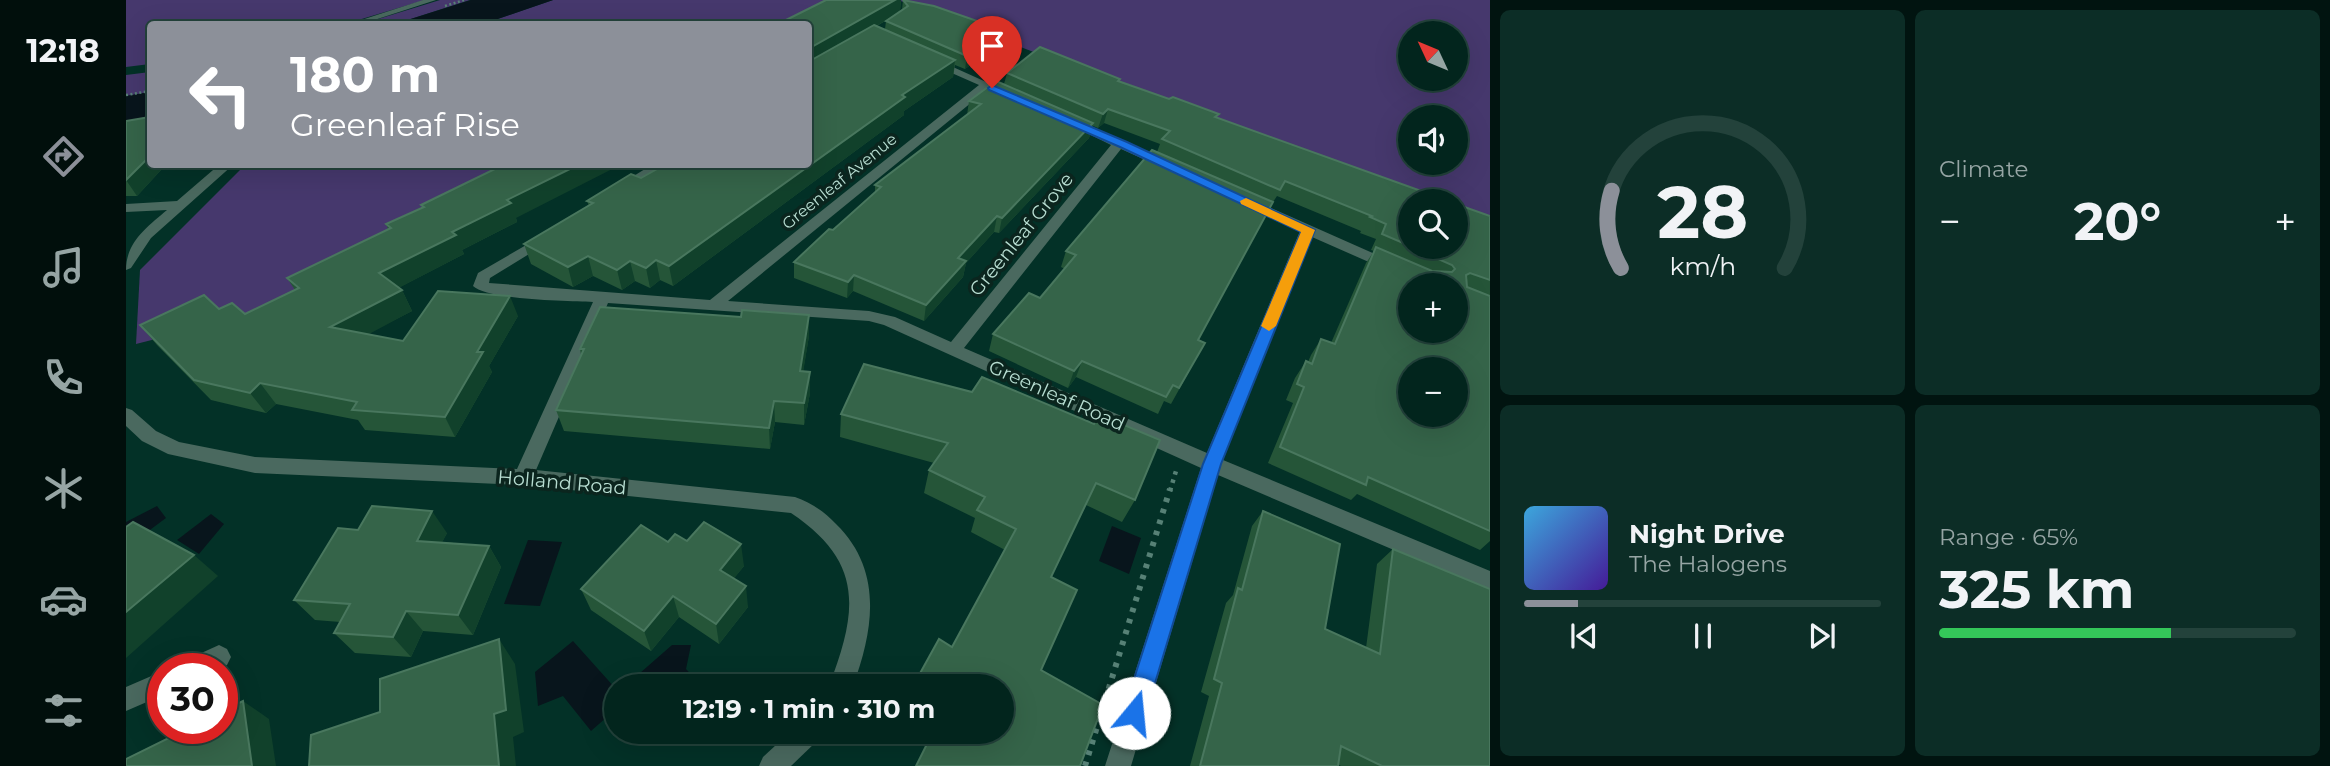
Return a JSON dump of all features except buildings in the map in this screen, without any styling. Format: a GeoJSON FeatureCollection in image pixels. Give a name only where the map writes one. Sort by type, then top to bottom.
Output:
{"type":"FeatureCollection","features":[{"type":"Feature","properties":{"kind":"street"},"geometry":{"type":"LineString","coordinates":[[364,21],[432,0]]}},
{"type":"Feature","properties":{"kind":"street"},"geometry":{"type":"LineString","coordinates":[[923,57],[1017,98]]}},
{"type":"Feature","properties":{"kind":"street","name":"Greenleaf Avenue"},"geometry":{"type":"LineString","coordinates":[[715,304],[986,85]]}},
{"type":"Feature","properties":{"kind":"street"},"geometry":{"type":"LineString","coordinates":[[1054,114],[1184,173]]}},
{"type":"Feature","properties":{"kind":"street","name":"Greenleaf Grove"},"geometry":{"type":"LineString","coordinates":[[954,349],[1119,143]]}},
{"type":"Feature","properties":{"kind":"street"},"geometry":{"type":"LineString","coordinates":[[126,265],[146,235],[223,168]]}},
{"type":"Feature","properties":{"kind":"street"},"geometry":{"type":"LineString","coordinates":[[607,199],[657,168]]}},
{"type":"Feature","properties":{"kind":"street"},"geometry":{"type":"LineString","coordinates":[[1233,196],[1406,273]]}},
{"type":"Feature","properties":{"kind":"street"},"geometry":{"type":"LineString","coordinates":[[126,208],[178,205]]}},
{"type":"Feature","properties":{"kind":"street","name":"Greenleaf Road"},"geometry":{"type":"LineString","coordinates":[[562,227],[483,276],[481,286],[488,289],[603,298],[869,316],[889,321],[1212,464],[1490,581]]}},
{"type":"Feature","properties":{"kind":"street"},"geometry":{"type":"LineString","coordinates":[[1118,766],[1212,464],[1308,230]]}},
{"type":"Feature","properties":{"kind":"street"},"geometry":{"type":"LineString","coordinates":[[523,477],[603,298]]}},
{"type":"Feature","properties":{"kind":"street","name":"Holland Road"},"geometry":{"type":"LineString","coordinates":[[127,418],[149,436],[174,449],[255,465],[523,477],[795,505],[819,519],[843,543],[855,567],[861,622],[854,656],[846,674]]}},
{"type":"Feature","properties":{"kind":"street"},"geometry":{"type":"LineString","coordinates":[[126,699],[147,690]]}},
{"type":"Feature","properties":{"kind":"street"},"geometry":{"type":"LineString","coordinates":[[772,766],[795,744]]}},
{"type":"Feature","properties":{"kind":"path"},"geometry":{"type":"LineString","coordinates":[[126,94],[147,91]]}},
{"type":"Feature","properties":{"kind":"path"},"geometry":{"type":"LineString","coordinates":[[1085,766],[1180,460]]}},
{"type":"Feature","properties":{"kind":"shaded area"},"geometry":{"type":"Polygon","coordinates":[[[126,0],[425,0],[355,21],[147,21],[147,64],[126,67],[126,0]]]}},
{"type":"Feature","properties":{"kind":"shaded area"},"geometry":{"type":"Polygon","coordinates":[[[440,0],[470,0],[404,21],[372,21],[440,0]]]}},
{"type":"Feature","properties":{"kind":"shaded area"},"geometry":{"type":"Polygon","coordinates":[[[471,0],[553,0],[492,21],[404,21],[471,0]]]}},
{"type":"Feature","properties":{"kind":"shaded area"},"geometry":{"type":"Polygon","coordinates":[[[553,0],[830,0],[792,21],[492,21],[553,0]]]}},
{"type":"Feature","properties":{"kind":"shaded area"},"geometry":{"type":"Polygon","coordinates":[[[898,0],[1490,0],[1490,227],[1468,219],[1468,189],[1398,189],[1398,192],[898,0]]]}},
{"type":"Feature","properties":{"kind":"shaded area"},"geometry":{"type":"Polygon","coordinates":[[[147,72],[147,92],[126,96],[126,75],[147,72]]]}},
{"type":"Feature","properties":{"kind":"shaded area"},"geometry":{"type":"Polygon","coordinates":[[[147,92],[147,126],[126,129],[126,96],[147,92]]]}},
{"type":"Feature","properties":{"kind":"shaded area"},"geometry":{"type":"Polygon","coordinates":[[[242,168],[527,168],[266,311],[136,344],[140,270],[242,168]]]}},
{"type":"Feature","properties":{"kind":"shaded area"},"geometry":{"type":"Polygon","coordinates":[[[157,506],[166,518],[131,544],[126,540],[126,522],[157,506]]]}},
{"type":"Feature","properties":{"kind":"shaded area"},"geometry":{"type":"Polygon","coordinates":[[[211,514],[224,524],[199,554],[177,540],[211,514]]]}},
{"type":"Feature","properties":{"kind":"shaded area"},"geometry":{"type":"Polygon","coordinates":[[[1112,526],[1141,538],[1129,574],[1099,561],[1112,526]]]}},
{"type":"Feature","properties":{"kind":"shaded area"},"geometry":{"type":"Polygon","coordinates":[[[528,540],[562,542],[540,606],[504,604],[528,540]]]}},
{"type":"Feature","properties":{"kind":"shaded area"},"geometry":{"type":"Polygon","coordinates":[[[573,641],[604,676],[604,720],[591,731],[563,696],[538,706],[535,672],[573,641]]]}},
{"type":"Feature","properties":{"kind":"shaded area"},"geometry":{"type":"Polygon","coordinates":[[[672,645],[691,645],[686,669],[691,674],[640,673],[672,645]]]}},
{"type":"Feature","properties":{"kind":"slow traffic"},"geometry":{"type":"LineString","coordinates":[[1246,201],[1308,230],[1269,326]]}},
{"type":"Feature","properties":{"kind":"route"},"geometry":{"type":"LineString","coordinates":[[992,88],[1124,145],[1308,230],[1212,464],[1134,713]]}}]}
